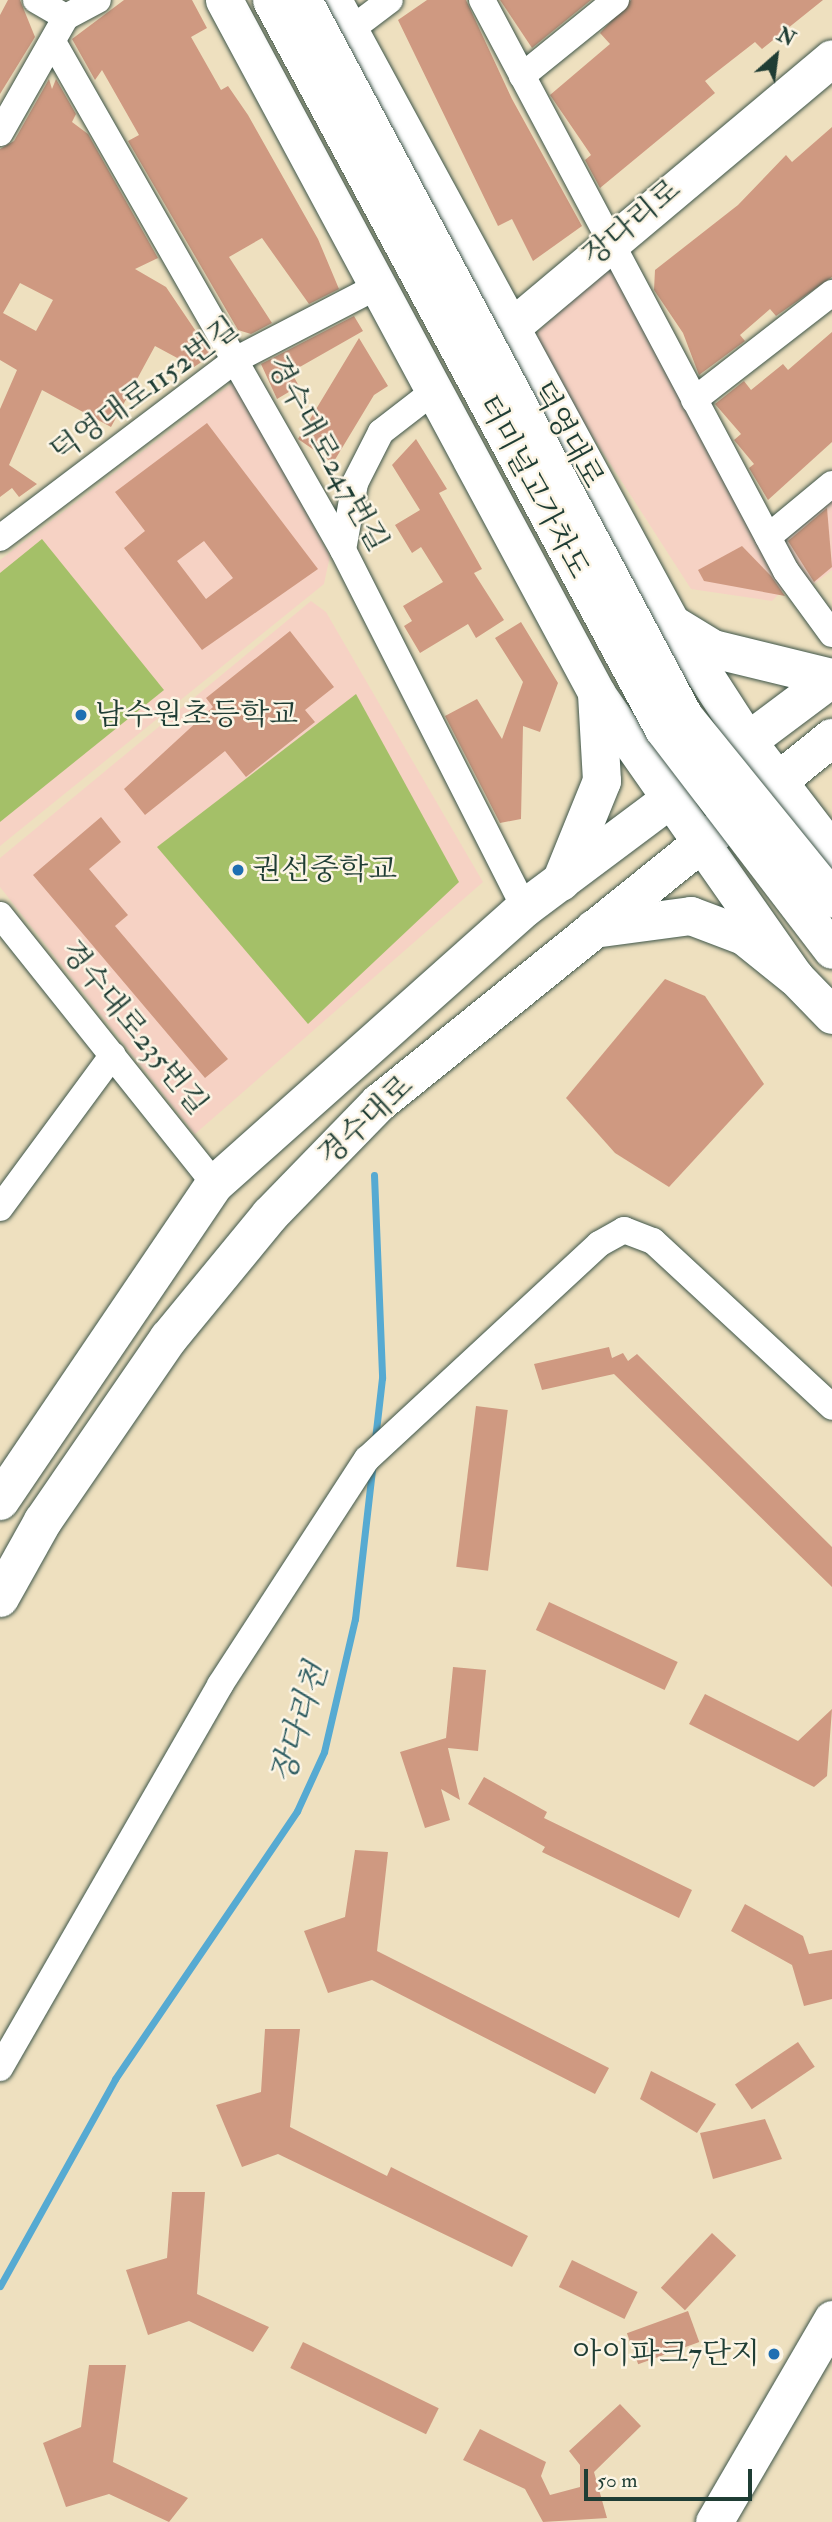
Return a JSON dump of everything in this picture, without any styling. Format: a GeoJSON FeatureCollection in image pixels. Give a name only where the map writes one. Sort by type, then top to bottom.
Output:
{"type":"FeatureCollection","features":[{"type":"Feature","properties":{"kind":"main road"},"geometry":{"type":"LineString","coordinates":[[224,0],[374,288],[434,391],[597,694],[699,845],[795,977]]}},
{"type":"Feature","properties":{"kind":"main road","name":"터미널고가차도"},"geometry":{"type":"LineString","coordinates":[[271,0],[663,729],[832,950]]}},
{"type":"Feature","properties":{"kind":"main road","name":"터미널고가차도"},"geometry":{"type":"LineString","coordinates":[[303,0],[684,716],[832,899]]}},
{"type":"Feature","properties":{"kind":"main road","name":"덕영대로"},"geometry":{"type":"LineString","coordinates":[[341,15],[508,329],[672,624],[749,743],[832,851]]}},
{"type":"Feature","properties":{"kind":"main road","name":"장다리로"},"geometry":{"type":"LineString","coordinates":[[434,391],[608,241],[832,58]]}},
{"type":"Feature","properties":{"kind":"main road"},"geometry":{"type":"LineString","coordinates":[[672,624],[713,649],[832,678]]}},
{"type":"Feature","properties":{"kind":"main road","name":"경수대로"},"geometry":{"type":"LineString","coordinates":[[0,1500],[215,1184],[525,908],[670,803],[832,678]]}},
{"type":"Feature","properties":{"kind":"main road"},"geometry":{"type":"LineString","coordinates":[[561,882],[602,781],[597,694]]}},
{"type":"Feature","properties":{"kind":"main road","name":"경수대로"},"geometry":{"type":"LineString","coordinates":[[0,1598],[43,1521],[169,1338],[270,1214],[379,1103],[588,930],[779,784],[832,738]]}},
{"type":"Feature","properties":{"kind":"main road"},"geometry":{"type":"LineString","coordinates":[[588,930],[691,916],[744,936],[795,977],[832,1015]]}},
{"type":"Feature","properties":{"kind":"main road"},"geometry":{"type":"LineString","coordinates":[[714,2522],[832,2319]]}},
{"type":"Feature","properties":{"kind":"street"},"geometry":{"type":"LineString","coordinates":[[36,0],[66,17]]}},
{"type":"Feature","properties":{"kind":"street"},"geometry":{"type":"LineString","coordinates":[[0,133],[66,17],[99,0]]}},
{"type":"Feature","properties":{"kind":"street"},"geometry":{"type":"LineString","coordinates":[[341,15],[390,0]]}},
{"type":"Feature","properties":{"kind":"street"},"geometry":{"type":"LineString","coordinates":[[482,0],[768,537],[832,634]]}},
{"type":"Feature","properties":{"kind":"street"},"geometry":{"type":"LineString","coordinates":[[522,76],[616,0]]}},
{"type":"Feature","properties":{"kind":"street","name":"경수대로247번길"},"geometry":{"type":"LineString","coordinates":[[53,42],[344,550],[525,908]]}},
{"type":"Feature","properties":{"kind":"street","name":"덕영대로1152번길"},"geometry":{"type":"LineString","coordinates":[[0,538],[237,359],[374,288]]}},
{"type":"Feature","properties":{"kind":"street"},"geometry":{"type":"LineString","coordinates":[[694,400],[832,293]]}},
{"type":"Feature","properties":{"kind":"street"},"geometry":{"type":"LineString","coordinates":[[344,550],[355,483],[381,432],[434,391]]}},
{"type":"Feature","properties":{"kind":"street"},"geometry":{"type":"LineString","coordinates":[[768,537],[832,484]]}},
{"type":"Feature","properties":{"kind":"street","name":"경수대로235번길"},"geometry":{"type":"LineString","coordinates":[[3,927],[113,1055],[215,1184]]}},
{"type":"Feature","properties":{"kind":"street"},"geometry":{"type":"LineString","coordinates":[[0,1208],[113,1055]]}},
{"type":"Feature","properties":{"kind":"street"},"geometry":{"type":"LineString","coordinates":[[0,2068],[298,1556],[367,1459],[598,1244],[624,1230],[653,1241],[832,1407]]}},
{"type":"Feature","properties":{"kind":"shaded area"},"geometry":{"type":"Polygon","coordinates":[[[615,262],[788,585],[772,601],[691,589],[530,339],[615,262]]]}},
{"type":"Feature","properties":{"kind":"shaded area","name":"남수원초등학교"},"geometry":{"type":"Polygon","coordinates":[[[234,382],[330,556],[324,584],[0,846],[0,560],[234,382]]]}},
{"type":"Feature","properties":{"kind":"shaded area"},"geometry":{"type":"Polygon","coordinates":[[[832,489],[832,570],[806,590],[774,536],[832,489]]]}},
{"type":"Feature","properties":{"kind":"shaded area","name":"권선중학교"},"geometry":{"type":"Polygon","coordinates":[[[311,601],[326,612],[483,882],[195,1134],[0,887],[0,858],[311,601]]]}},
{"type":"Feature","properties":{"kind":"green space"},"geometry":{"type":"Polygon","coordinates":[[[42,539],[164,690],[0,822],[0,573],[42,539]]]}},
{"type":"Feature","properties":{"kind":"green space"},"geometry":{"type":"Polygon","coordinates":[[[356,694],[459,882],[308,1024],[157,847],[356,694]]]}},
{"type":"Feature","properties":{"kind":"building"},"geometry":{"type":"Polygon","coordinates":[[[8,0],[20,0],[35,37],[0,94],[0,15],[8,0]]]}},
{"type":"Feature","properties":{"kind":"building"},"geometry":{"type":"Polygon","coordinates":[[[124,0],[192,0],[207,28],[191,37],[221,90],[228,86],[248,115],[318,239],[339,289],[309,304],[262,238],[229,257],[272,323],[251,334],[238,330],[128,141],[139,135],[102,70],[95,80],[72,39],[124,0]]]}},
{"type":"Feature","properties":{"kind":"building"},"geometry":{"type":"Polygon","coordinates":[[[427,0],[466,0],[512,99],[582,226],[533,261],[512,219],[498,226],[398,20],[427,0]]]}},
{"type":"Feature","properties":{"kind":"building"},"geometry":{"type":"Polygon","coordinates":[[[500,0],[591,0],[532,48],[500,0]]]}},
{"type":"Feature","properties":{"kind":"building"},"geometry":{"type":"Polygon","coordinates":[[[631,0],[823,0],[762,49],[755,42],[705,81],[715,93],[600,188],[585,160],[591,155],[550,95],[610,44],[600,33],[631,0]]]}},
{"type":"Feature","properties":{"kind":"building"},"geometry":{"type":"Polygon","coordinates":[[[49,79],[52,89],[56,79],[76,114],[72,122],[88,134],[158,258],[135,269],[166,287],[212,355],[194,367],[155,346],[111,427],[42,390],[9,465],[37,484],[19,497],[12,488],[0,497],[0,409],[17,370],[0,360],[0,149],[14,141],[49,79]],[[20,283],[3,313],[36,331],[53,300],[20,283]]]}},
{"type":"Feature","properties":{"kind":"building"},"geometry":{"type":"Polygon","coordinates":[[[832,127],[832,277],[776,316],[770,309],[740,335],[745,341],[699,375],[683,333],[654,290],[655,270],[738,205],[786,155],[792,162],[832,127]]]}},
{"type":"Feature","properties":{"kind":"building"},"geometry":{"type":"Polygon","coordinates":[[[354,316],[363,331],[291,372],[299,386],[277,399],[261,364],[354,316]]]}},
{"type":"Feature","properties":{"kind":"building"},"geometry":{"type":"Polygon","coordinates":[[[832,332],[832,442],[768,500],[749,468],[754,464],[734,440],[741,434],[715,404],[744,381],[751,390],[783,364],[788,370],[832,332]]]}},
{"type":"Feature","properties":{"kind":"building"},"geometry":{"type":"Polygon","coordinates":[[[359,338],[388,386],[374,395],[333,463],[298,439],[359,338]]]}},
{"type":"Feature","properties":{"kind":"building"},"geometry":{"type":"Polygon","coordinates":[[[207,423],[318,569],[202,650],[124,548],[145,531],[115,492],[207,423]],[[204,541],[177,561],[206,599],[233,578],[204,541]]]}},
{"type":"Feature","properties":{"kind":"building"},"geometry":{"type":"Polygon","coordinates":[[[416,439],[447,489],[439,493],[482,569],[474,573],[504,620],[476,638],[468,624],[420,653],[404,626],[412,621],[403,606],[443,582],[421,547],[412,553],[395,525],[420,510],[392,465],[416,439]]]}},
{"type":"Feature","properties":{"kind":"building"},"geometry":{"type":"Polygon","coordinates":[[[827,508],[832,567],[814,582],[788,541],[827,508]]]}},
{"type":"Feature","properties":{"kind":"building"},"geometry":{"type":"Polygon","coordinates":[[[742,546],[771,576],[785,596],[704,581],[698,570],[742,546]]]}},
{"type":"Feature","properties":{"kind":"building"},"geometry":{"type":"Polygon","coordinates":[[[521,622],[558,683],[540,732],[523,726],[521,819],[500,823],[445,716],[477,699],[502,739],[523,682],[495,638],[521,622]]]}},
{"type":"Feature","properties":{"kind":"building"},"geometry":{"type":"Polygon","coordinates":[[[290,631],[334,687],[305,710],[315,722],[246,777],[225,751],[145,815],[124,789],[213,707],[206,698],[290,631]]]}},
{"type":"Feature","properties":{"kind":"building"},"geometry":{"type":"Polygon","coordinates":[[[101,817],[121,842],[89,869],[128,915],[115,926],[228,1059],[205,1078],[33,875],[101,817]]]}},
{"type":"Feature","properties":{"kind":"building"},"geometry":{"type":"Polygon","coordinates":[[[665,979],[705,996],[764,1084],[669,1187],[615,1153],[566,1098],[665,979]]]}},
{"type":"Feature","properties":{"kind":"building"},"geometry":{"type":"Polygon","coordinates":[[[609,1347],[612,1358],[623,1353],[628,1361],[637,1354],[832,1547],[832,1587],[614,1374],[542,1390],[534,1364],[609,1347]]]}},
{"type":"Feature","properties":{"kind":"building"},"geometry":{"type":"Polygon","coordinates":[[[476,1406],[508,1410],[488,1571],[456,1567],[476,1406]]]}},
{"type":"Feature","properties":{"kind":"building"},"geometry":{"type":"Polygon","coordinates":[[[549,1602],[678,1662],[665,1690],[536,1630],[549,1602]]]}},
{"type":"Feature","properties":{"kind":"building"},"geometry":{"type":"Polygon","coordinates":[[[453,1667],[486,1670],[478,1751],[448,1748],[460,1800],[441,1789],[450,1820],[425,1828],[400,1752],[446,1738],[453,1667]]]}},
{"type":"Feature","properties":{"kind":"building"},"geometry":{"type":"Polygon","coordinates":[[[705,1694],[798,1741],[832,1709],[827,1776],[814,1787],[689,1724],[705,1694]]]}},
{"type":"Feature","properties":{"kind":"building"},"geometry":{"type":"Polygon","coordinates":[[[484,1777],[547,1812],[544,1818],[692,1890],[679,1918],[542,1852],[545,1847],[468,1804],[484,1777]]]}},
{"type":"Feature","properties":{"kind":"building"},"geometry":{"type":"Polygon","coordinates":[[[355,1850],[388,1852],[377,1951],[609,2068],[595,2094],[372,1980],[328,1993],[304,1931],[345,1917],[355,1850]]]}},
{"type":"Feature","properties":{"kind":"building"},"geometry":{"type":"Polygon","coordinates":[[[745,1904],[803,1936],[809,1954],[832,1950],[832,1999],[804,2006],[792,1965],[731,1931],[745,1904]]]}},
{"type":"Feature","properties":{"kind":"building"},"geometry":{"type":"Polygon","coordinates":[[[265,2029],[300,2029],[290,2127],[387,2176],[391,2167],[528,2236],[512,2267],[278,2154],[242,2167],[216,2105],[261,2092],[265,2029]]]}},
{"type":"Feature","properties":{"kind":"building"},"geometry":{"type":"Polygon","coordinates":[[[798,2042],[815,2067],[752,2109],[735,2084],[798,2042]]]}},
{"type":"Feature","properties":{"kind":"building"},"geometry":{"type":"Polygon","coordinates":[[[651,2071],[716,2104],[697,2133],[640,2099],[651,2071]]]}},
{"type":"Feature","properties":{"kind":"building"},"geometry":{"type":"Polygon","coordinates":[[[765,2119],[782,2159],[713,2179],[700,2133],[765,2119]]]}},
{"type":"Feature","properties":{"kind":"building"},"geometry":{"type":"Polygon","coordinates":[[[172,2192],[205,2192],[197,2294],[269,2327],[253,2352],[189,2321],[148,2335],[126,2270],[167,2258],[172,2192]]]}},
{"type":"Feature","properties":{"kind":"building"},"geometry":{"type":"Polygon","coordinates":[[[712,2233],[736,2256],[685,2310],[661,2288],[712,2233]]]}},
{"type":"Feature","properties":{"kind":"building"},"geometry":{"type":"Polygon","coordinates":[[[572,2260],[638,2292],[624,2319],[559,2287],[572,2260]]]}},
{"type":"Feature","properties":{"kind":"building"},"geometry":{"type":"Polygon","coordinates":[[[688,2311],[699,2342],[638,2364],[627,2333],[688,2311]]]}},
{"type":"Feature","properties":{"kind":"building"},"geometry":{"type":"Polygon","coordinates":[[[303,2342],[439,2408],[426,2434],[290,2368],[303,2342]]]}},
{"type":"Feature","properties":{"kind":"building"},"geometry":{"type":"Polygon","coordinates":[[[89,2365],[126,2365],[113,2462],[188,2498],[169,2522],[109,2494],[66,2507],[43,2443],[81,2427],[89,2365]]]}},
{"type":"Feature","properties":{"kind":"building"},"geometry":{"type":"Polygon","coordinates":[[[620,2404],[641,2426],[594,2472],[607,2518],[543,2522],[525,2489],[463,2460],[480,2429],[546,2462],[541,2476],[550,2495],[580,2487],[580,2465],[569,2451],[620,2404]]]}},
{"type":"Feature","properties":{"kind":"waterway","name":"장다리천"},"geometry":{"type":"LineString","coordinates":[[374,1175],[382,1378],[375,1439]]}},
{"type":"Feature","properties":{"kind":"waterway","name":"장다리천"},"geometry":{"type":"LineString","coordinates":[[0,2286],[115,2079],[297,1811],[324,1752],[355,1619],[372,1469]]}},
{"type":"Feature","properties":{"kind":"place","name":"남수원초등학교"},"geometry":{"type":"Point","coordinates":[81,715]}},
{"type":"Feature","properties":{"kind":"place","name":"권선중학교"},"geometry":{"type":"Point","coordinates":[238,870]}},
{"type":"Feature","properties":{"kind":"place","name":"아이파크7단지"},"geometry":{"type":"Point","coordinates":[774,2354]}}]}
